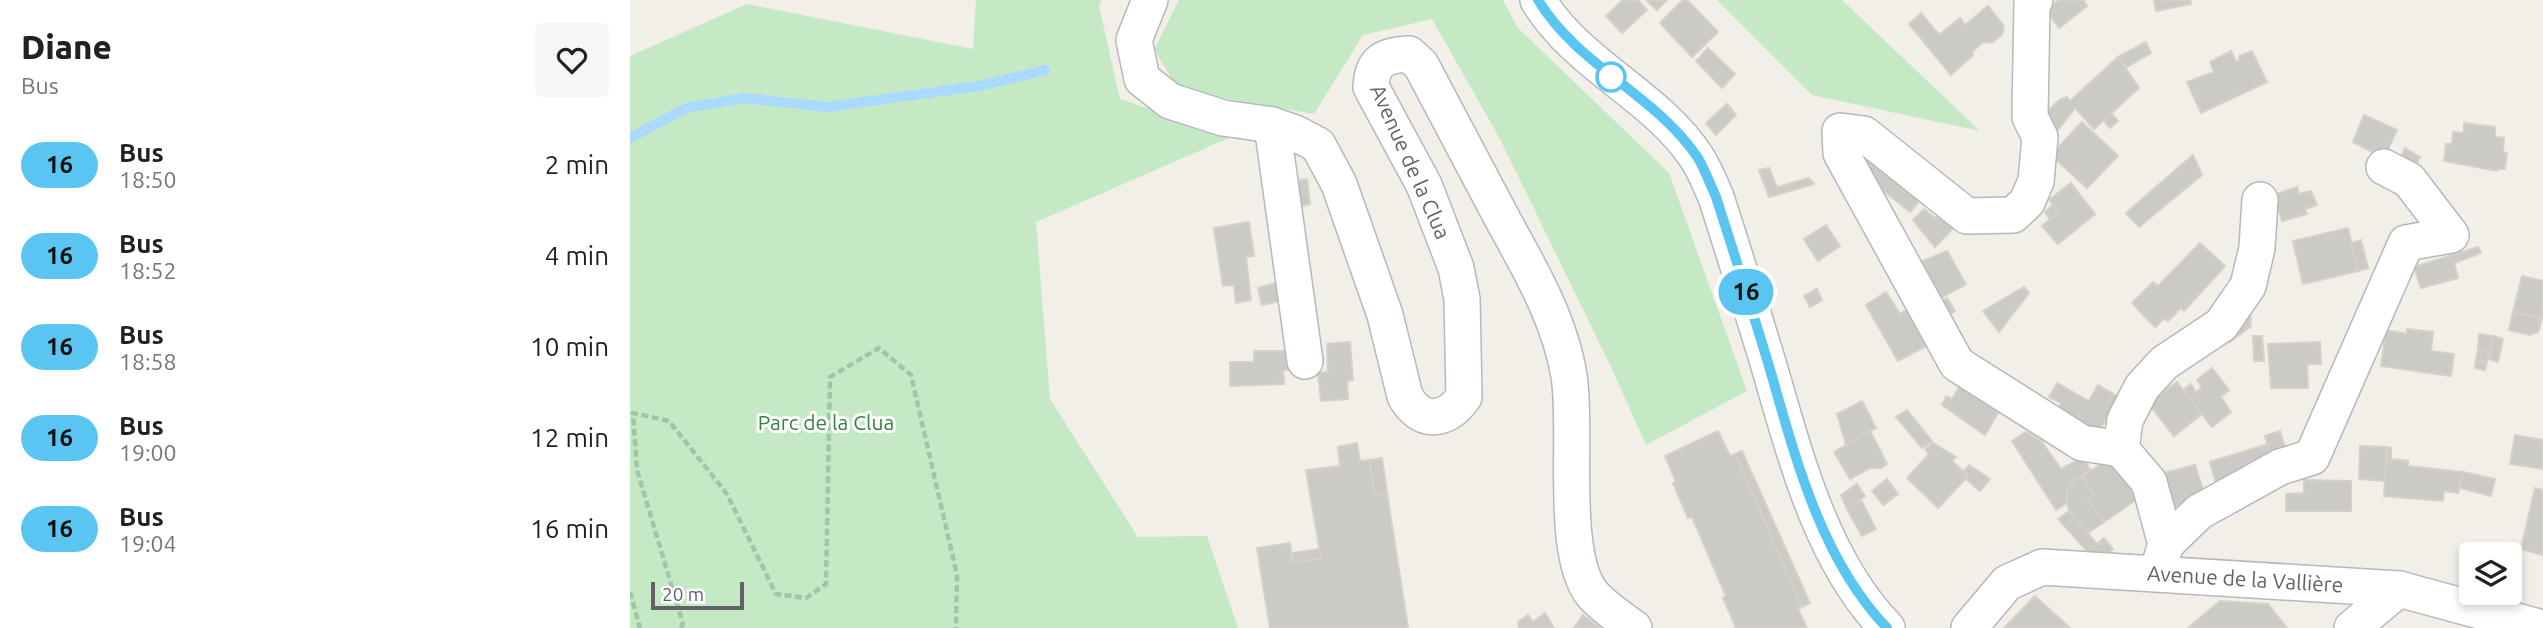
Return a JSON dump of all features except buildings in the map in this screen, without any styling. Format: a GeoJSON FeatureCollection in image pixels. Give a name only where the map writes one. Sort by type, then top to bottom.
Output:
{"type":"FeatureCollection","features":[{"type":"Feature","properties":{"kind":"street","name":"Avenue de la Clua"},"geometry":{"type":"LineString","coordinates":[[1150,0],[1134,40],[1142,79],[1170,101],[1223,118],[1272,125],[1318,145],[1339,184],[1385,315],[1405,396],[1411,408],[1428,417],[1441,417],[1456,409],[1464,397],[1462,299],[1456,268],[1424,185],[1371,87],[1371,71],[1381,61],[1395,54],[1409,54],[1421,65],[1535,279],[1554,321],[1569,375],[1574,424],[1572,525],[1578,563],[1591,594],[1634,628]]}},
{"type":"Feature","properties":{"kind":"street"},"geometry":{"type":"LineString","coordinates":[[1538,0],[1559,30],[1657,114],[1698,159],[1716,197],[1790,440],[1816,512],[1858,590],[1887,628]]}},
{"type":"Feature","properties":{"kind":"street"},"geometry":{"type":"LineString","coordinates":[[2035,0],[2032,3],[2030,117],[2040,138],[2036,181],[2027,202],[2013,215],[1967,216],[1864,134],[1840,131],[1841,153],[1957,364],[2082,443],[2121,450],[2149,482],[2161,559]]}},
{"type":"Feature","properties":{"kind":"street"},"geometry":{"type":"LineString","coordinates":[[1272,125],[1305,361]]}},
{"type":"Feature","properties":{"kind":"street"},"geometry":{"type":"LineString","coordinates":[[2161,559],[2199,512],[2280,467],[2312,457],[2406,243],[2451,235],[2409,180],[2384,167]]}},
{"type":"Feature","properties":{"kind":"street"},"geometry":{"type":"LineString","coordinates":[[2121,450],[2125,420],[2142,387],[2164,363],[2221,325],[2248,286],[2257,248],[2260,200]]}},
{"type":"Feature","properties":{"kind":"street","name":"Avenue de la Vallière"},"geometry":{"type":"LineString","coordinates":[[1969,628],[2007,583],[2042,567],[2161,559],[2260,582],[2399,589],[2540,617]]}},
{"type":"Feature","properties":{"kind":"street"},"geometry":{"type":"LineString","coordinates":[[2352,628],[2399,589]]}},
{"type":"Feature","properties":{"kind":"path"},"geometry":{"type":"LineString","coordinates":[[681,628],[683,624],[636,470],[633,413],[669,421],[727,494],[776,594],[806,598],[826,584],[830,377],[879,348],[911,375],[957,575],[956,628]]}},
{"type":"Feature","properties":{"kind":"path"},"geometry":{"type":"LineString","coordinates":[[630,592],[640,628]]}},
{"type":"Feature","properties":{"kind":"green space","name":"Parc de la Clua"},"geometry":{"type":"Polygon","coordinates":[[[976,0],[1102,0],[1099,6],[1120,99],[1231,137],[1036,222],[1050,399],[1138,537],[1207,536],[1238,628],[630,628],[630,56],[747,4],[973,49],[976,0]]]}},
{"type":"Feature","properties":{"kind":"green space"},"geometry":{"type":"Polygon","coordinates":[[[1179,0],[1503,0],[1518,28],[1669,173],[1747,391],[1646,445],[1500,139],[1432,19],[1363,35],[1314,114],[1179,90],[1154,50],[1179,0]]]}},
{"type":"Feature","properties":{"kind":"green space"},"geometry":{"type":"Polygon","coordinates":[[[1717,0],[1842,0],[1980,131],[1812,95],[1717,0]]]}},
{"type":"Feature","properties":{"kind":"waterway"},"geometry":{"type":"LineString","coordinates":[[630,138],[686,108],[744,98],[828,107],[979,86],[1045,70]]}},
{"type":"Feature","properties":{"kind":"bus line","name":"16"},"geometry":{"type":"LineString","coordinates":[[1538,0],[1559,30],[1582,53],[1657,114],[1682,138],[1698,159],[1716,197],[1790,440],[1820,522],[1858,590],[1887,628]]}}]}
